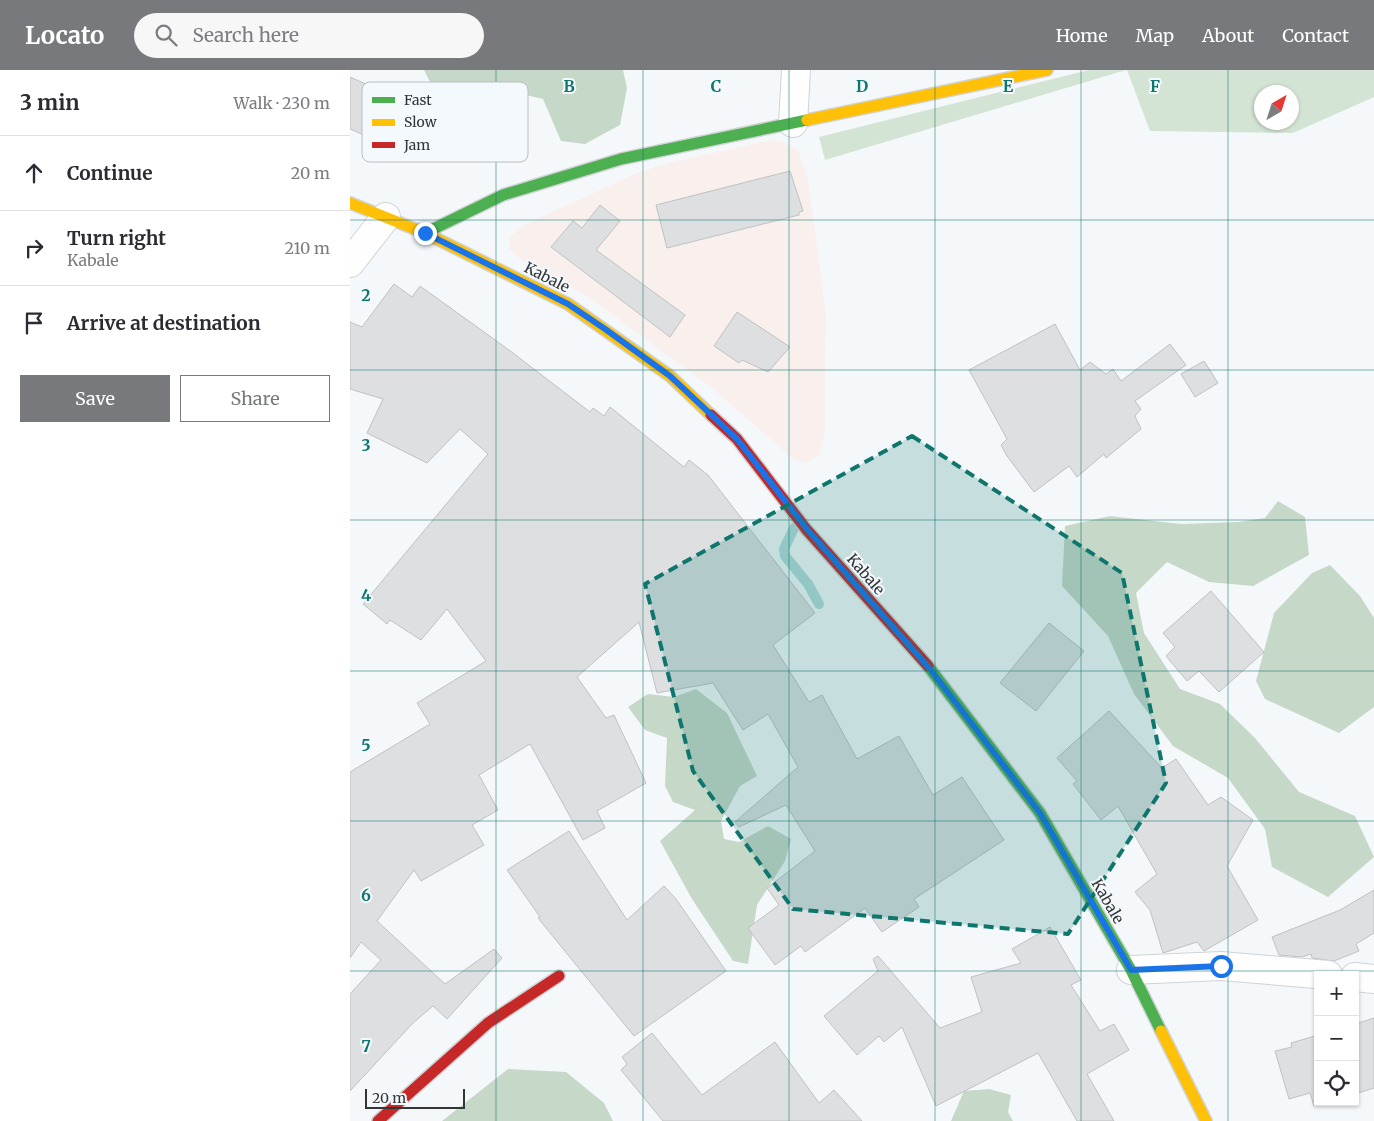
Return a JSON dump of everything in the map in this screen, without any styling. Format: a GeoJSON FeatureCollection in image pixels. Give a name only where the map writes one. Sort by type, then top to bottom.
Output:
{"type":"FeatureCollection","features":[{"type":"Feature","properties":{"kind":"street"},"geometry":{"type":"LineString","coordinates":[[793,122],[796,70]]}},
{"type":"Feature","properties":{"kind":"street"},"geometry":{"type":"LineString","coordinates":[[425,233],[503,195],[621,160],[793,122],[1047,70]]}},
{"type":"Feature","properties":{"kind":"street","name":"Kabale"},"geometry":{"type":"LineString","coordinates":[[350,203],[425,233],[568,304],[670,376],[737,439],[806,528],[930,669],[1040,813],[1131,970],[1206,1121]]}},
{"type":"Feature","properties":{"kind":"street"},"geometry":{"type":"LineString","coordinates":[[350,263],[386,217]]}},
{"type":"Feature","properties":{"kind":"street"},"geometry":{"type":"LineString","coordinates":[[1131,970],[1221,966],[1314,974]]}},
{"type":"Feature","properties":{"kind":"street"},"geometry":{"type":"LineString","coordinates":[[378,1121],[488,1022],[559,976]]}},
{"type":"Feature","properties":{"kind":"street"},"geometry":{"type":"LineString","coordinates":[[1359,977],[1374,979]]}},
{"type":"Feature","properties":{"kind":"highlighted area"},"geometry":{"type":"Polygon","coordinates":[[[912,436],[1122,573],[1166,783],[1068,934],[793,909],[693,771],[645,584],[912,436]]]}},
{"type":"Feature","properties":{"kind":"shaded area"},"geometry":{"type":"Polygon","coordinates":[[[772,140],[784,142],[798,150],[808,178],[826,313],[825,433],[819,455],[806,463],[793,459],[712,388],[585,295],[528,265],[509,249],[510,236],[528,223],[639,172],[672,162],[772,140]]]}},
{"type":"Feature","properties":{"kind":"green space"},"geometry":{"type":"Polygon","coordinates":[[[424,70],[623,70],[627,88],[620,125],[585,144],[561,141],[543,99],[528,95],[528,82],[430,82],[424,70]]]}},
{"type":"Feature","properties":{"kind":"green space"},"geometry":{"type":"Polygon","coordinates":[[[1089,70],[1126,70],[825,160],[819,137],[1089,70]]]}},
{"type":"Feature","properties":{"kind":"green space"},"geometry":{"type":"Polygon","coordinates":[[[1127,70],[1374,70],[1374,97],[1293,133],[1150,131],[1127,70]]]}},
{"type":"Feature","properties":{"kind":"green space"},"geometry":{"type":"Polygon","coordinates":[[[1278,501],[1305,517],[1309,555],[1253,586],[1209,582],[1167,562],[1136,593],[1144,633],[1180,689],[1220,704],[1255,738],[1299,792],[1355,816],[1374,857],[1328,897],[1272,867],[1265,829],[1228,778],[1173,746],[1134,694],[1108,636],[1062,586],[1065,526],[1110,516],[1181,524],[1238,522],[1265,518],[1278,501]]]}},
{"type":"Feature","properties":{"kind":"green space"},"geometry":{"type":"Polygon","coordinates":[[[1330,565],[1360,596],[1374,618],[1374,707],[1339,733],[1265,699],[1256,681],[1274,613],[1312,573],[1330,565]]]}},
{"type":"Feature","properties":{"kind":"green space"},"geometry":{"type":"Polygon","coordinates":[[[696,689],[727,713],[757,776],[740,786],[721,821],[724,839],[739,842],[768,826],[791,839],[785,861],[757,905],[748,964],[733,961],[692,899],[660,841],[695,810],[673,802],[665,786],[667,738],[645,730],[628,707],[648,694],[674,697],[696,689]]]}},
{"type":"Feature","properties":{"kind":"green space"},"geometry":{"type":"Polygon","coordinates":[[[508,1069],[566,1072],[604,1103],[613,1121],[442,1121],[508,1069]]]}},
{"type":"Feature","properties":{"kind":"green space"},"geometry":{"type":"Polygon","coordinates":[[[989,1089],[1011,1095],[1008,1112],[1013,1121],[951,1121],[964,1091],[989,1089]]]}},
{"type":"Feature","properties":{"kind":"building"},"geometry":{"type":"Polygon","coordinates":[[[350,77],[362,82],[362,134],[350,129],[350,77]]]}},
{"type":"Feature","properties":{"kind":"building"},"geometry":{"type":"Polygon","coordinates":[[[790,171],[803,211],[799,212],[799,215],[667,248],[656,205],[790,171]]]}},
{"type":"Feature","properties":{"kind":"building"},"geometry":{"type":"Polygon","coordinates":[[[600,205],[620,221],[596,250],[685,315],[670,337],[551,247],[573,221],[582,228],[600,205]]]}},
{"type":"Feature","properties":{"kind":"building"},"geometry":{"type":"Polygon","coordinates":[[[394,284],[412,297],[420,286],[509,350],[590,412],[593,408],[604,416],[610,407],[684,467],[689,460],[708,475],[815,613],[773,645],[809,702],[822,695],[857,759],[899,736],[933,795],[962,777],[1004,840],[914,899],[919,907],[882,932],[865,908],[805,952],[801,946],[775,965],[748,928],[779,905],[767,888],[815,851],[786,805],[739,827],[735,822],[798,767],[768,714],[743,730],[713,683],[657,693],[639,622],[577,677],[606,718],[614,715],[646,783],[597,811],[605,828],[583,840],[530,744],[479,775],[498,810],[472,825],[484,845],[421,881],[414,870],[377,921],[445,984],[494,949],[502,958],[447,1019],[433,1006],[413,1023],[350,1091],[350,994],[381,960],[361,942],[350,958],[350,772],[430,724],[417,703],[486,661],[447,609],[421,640],[390,620],[387,624],[363,604],[488,454],[460,429],[427,463],[367,433],[383,399],[350,389],[350,322],[362,327],[394,284]]]}},
{"type":"Feature","properties":{"kind":"building"},"geometry":{"type":"Polygon","coordinates":[[[737,312],[790,347],[768,372],[742,360],[739,363],[714,346],[737,312]]]}},
{"type":"Feature","properties":{"kind":"building"},"geometry":{"type":"Polygon","coordinates":[[[1055,324],[1080,370],[1090,362],[1106,374],[1113,369],[1121,381],[1170,344],[1186,365],[1135,401],[1141,409],[1135,416],[1141,429],[1106,458],[1104,454],[1077,477],[1069,466],[1034,492],[1001,445],[1007,439],[969,370],[1055,324]]]}},
{"type":"Feature","properties":{"kind":"building"},"geometry":{"type":"Polygon","coordinates":[[[1204,361],[1218,383],[1195,397],[1181,374],[1204,361]]]}},
{"type":"Feature","properties":{"kind":"building"},"geometry":{"type":"Polygon","coordinates":[[[1211,591],[1264,652],[1219,692],[1199,671],[1187,681],[1166,656],[1175,647],[1163,633],[1211,591]]]}},
{"type":"Feature","properties":{"kind":"building"},"geometry":{"type":"Polygon","coordinates":[[[1049,623],[1084,651],[1036,711],[1000,683],[1049,623]]]}},
{"type":"Feature","properties":{"kind":"building"},"geometry":{"type":"Polygon","coordinates":[[[1109,711],[1162,768],[1176,759],[1208,805],[1221,797],[1253,820],[1227,866],[1258,920],[1204,951],[1197,942],[1163,953],[1150,910],[1135,892],[1157,874],[1118,806],[1101,820],[1073,784],[1077,781],[1057,758],[1109,711]]]}},
{"type":"Feature","properties":{"kind":"building"},"geometry":{"type":"Polygon","coordinates":[[[569,831],[627,920],[664,886],[676,899],[726,971],[634,1036],[538,918],[540,917],[507,870],[569,831]]]}},
{"type":"Feature","properties":{"kind":"building"},"geometry":{"type":"Polygon","coordinates":[[[1374,890],[1374,933],[1356,944],[1359,951],[1334,961],[1312,958],[1311,954],[1302,957],[1279,955],[1272,937],[1340,910],[1374,890]]]}},
{"type":"Feature","properties":{"kind":"building"},"geometry":{"type":"Polygon","coordinates":[[[1050,927],[1081,980],[1071,985],[1100,1031],[1114,1024],[1129,1050],[1087,1074],[1114,1121],[1077,1121],[1038,1053],[936,1106],[902,1027],[884,1042],[879,1036],[857,1055],[824,1016],[878,971],[873,959],[878,956],[940,1028],[982,1012],[971,977],[1021,963],[1012,949],[1050,927]]]}},
{"type":"Feature","properties":{"kind":"building"},"geometry":{"type":"Polygon","coordinates":[[[1374,1018],[1374,1088],[1359,1093],[1359,1061],[1359,1023],[1374,1018]]]}},
{"type":"Feature","properties":{"kind":"building"},"geometry":{"type":"Polygon","coordinates":[[[652,1033],[702,1095],[775,1042],[819,1103],[834,1090],[862,1121],[663,1121],[621,1070],[627,1064],[622,1057],[652,1033]]]}},
{"type":"Feature","properties":{"kind":"building"},"geometry":{"type":"Polygon","coordinates":[[[1314,1036],[1314,1106],[1310,1093],[1289,1099],[1275,1051],[1292,1047],[1291,1043],[1314,1036]]]}},
{"type":"Feature","properties":{"kind":"waterway"},"geometry":{"type":"LineString","coordinates":[[794,528],[784,549],[785,556],[808,584],[819,604]]}},
{"type":"Feature","properties":{"kind":"traffic: fast"},"geometry":{"type":"LineString","coordinates":[[425,233],[503,195],[621,159],[807,120]]}},
{"type":"Feature","properties":{"kind":"traffic: fast"},"geometry":{"type":"LineString","coordinates":[[928,666],[1040,813],[1131,970],[1161,1031]]}},
{"type":"Feature","properties":{"kind":"traffic: slow"},"geometry":{"type":"LineString","coordinates":[[807,120],[1047,70]]}},
{"type":"Feature","properties":{"kind":"traffic: slow"},"geometry":{"type":"LineString","coordinates":[[350,203],[425,233],[568,304],[670,376],[711,415]]}},
{"type":"Feature","properties":{"kind":"traffic: slow"},"geometry":{"type":"LineString","coordinates":[[1161,1031],[1206,1121]]}},
{"type":"Feature","properties":{"kind":"traffic: jam"},"geometry":{"type":"LineString","coordinates":[[711,415],[737,439],[806,529],[928,666]]}},
{"type":"Feature","properties":{"kind":"traffic: jam"},"geometry":{"type":"LineString","coordinates":[[378,1121],[488,1023],[559,976]]}},
{"type":"Feature","properties":{"kind":"route"},"geometry":{"type":"LineString","coordinates":[[425,233],[568,304],[670,376],[737,439],[806,528],[930,669],[1040,813],[1131,970],[1221,966]]}}]}
